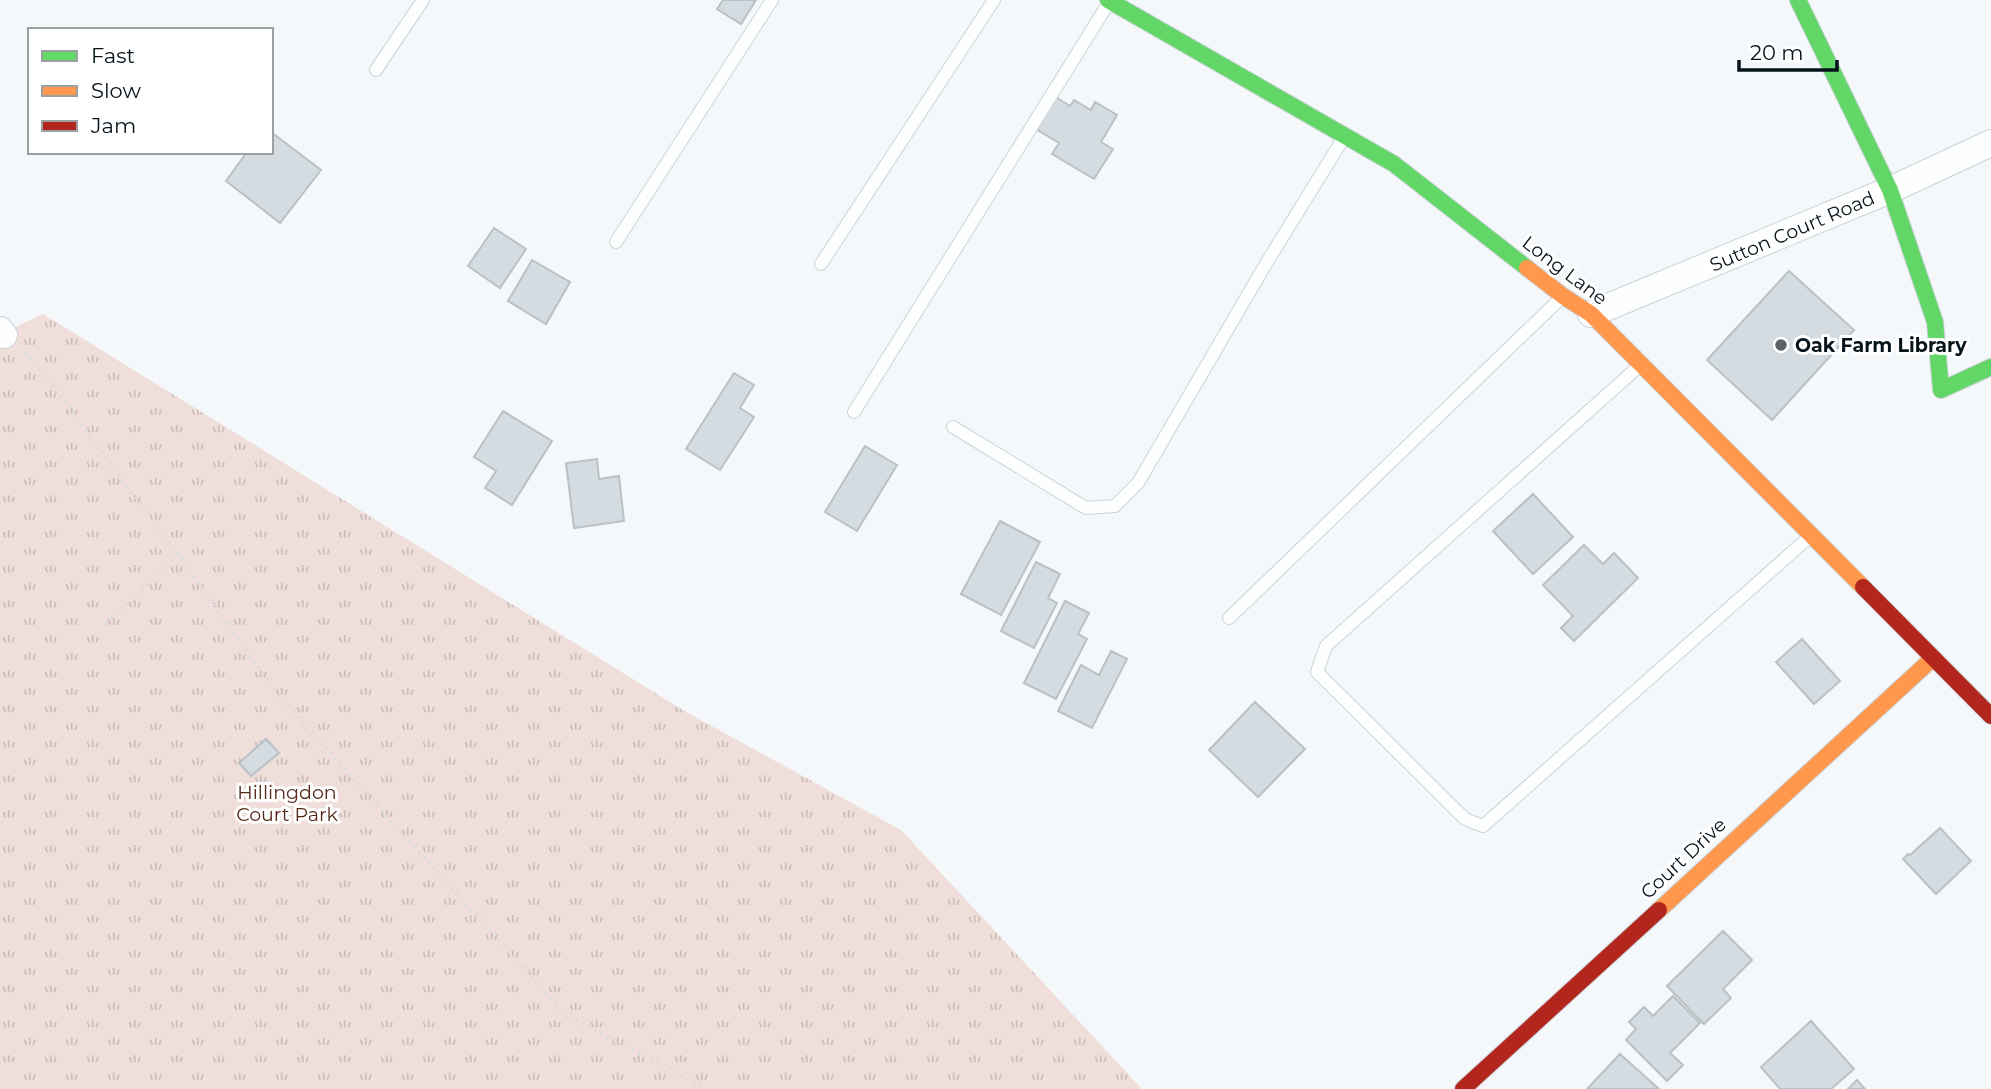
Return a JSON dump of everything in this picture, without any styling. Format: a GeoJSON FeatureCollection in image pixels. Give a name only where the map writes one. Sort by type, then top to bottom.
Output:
{"type":"FeatureCollection","features":[{"type":"Feature","properties":{"kind":"main road"},"geometry":{"type":"LineString","coordinates":[[1798,0],[1890,190],[1935,322],[1941,390],[1991,367]]}},
{"type":"Feature","properties":{"kind":"main road","name":"Long Lane"},"geometry":{"type":"LineString","coordinates":[[1109,1],[1394,164],[1563,296],[1591,314],[1931,659],[1991,716]]}},
{"type":"Feature","properties":{"kind":"main road","name":"Court Drive"},"geometry":{"type":"LineString","coordinates":[[1477,1085],[1931,659]]}},
{"type":"Feature","properties":{"kind":"street","name":"Sutton Court Road"},"geometry":{"type":"LineString","coordinates":[[1591,314],[1890,190],[1991,143]]}},
{"type":"Feature","properties":{"kind":"lane"},"geometry":{"type":"LineString","coordinates":[[376,70],[423,0]]}},
{"type":"Feature","properties":{"kind":"lane"},"geometry":{"type":"LineString","coordinates":[[616,242],[772,0]]}},
{"type":"Feature","properties":{"kind":"lane"},"geometry":{"type":"LineString","coordinates":[[821,264],[994,0]]}},
{"type":"Feature","properties":{"kind":"lane"},"geometry":{"type":"LineString","coordinates":[[854,412],[1109,1]]}},
{"type":"Feature","properties":{"kind":"lane"},"geometry":{"type":"LineString","coordinates":[[953,427],[1086,508],[1115,506],[1138,483],[1267,262],[1345,136]]}},
{"type":"Feature","properties":{"kind":"lane"},"geometry":{"type":"LineString","coordinates":[[1229,618],[1563,296]]}},
{"type":"Feature","properties":{"kind":"lane"},"geometry":{"type":"LineString","coordinates":[[1640,365],[1326,646],[1317,672],[1465,819],[1483,826],[1810,537]]}},
{"type":"Feature","properties":{"kind":"path"},"geometry":{"type":"LineString","coordinates":[[2,333],[9,334],[51,384],[282,700],[567,1016],[705,1089]]}},
{"type":"Feature","properties":{"kind":"path"},"geometry":{"type":"LineString","coordinates":[[106,624],[178,555]]}},
{"type":"Feature","properties":{"kind":"green space","name":"Hillingdon Court Park"},"geometry":{"type":"Polygon","coordinates":[[[43,314],[686,712],[901,830],[1142,1089],[0,1089],[0,339],[7,331],[43,314]]]}},
{"type":"Feature","properties":{"kind":"building"},"geometry":{"type":"Polygon","coordinates":[[[723,0],[756,0],[741,24],[717,9],[723,0]]]}},
{"type":"Feature","properties":{"kind":"building"},"geometry":{"type":"Polygon","coordinates":[[[1054,96],[1070,106],[1074,100],[1091,110],[1095,102],[1117,115],[1101,142],[1113,149],[1094,179],[1052,154],[1059,143],[1034,128],[1054,96]]]}},
{"type":"Feature","properties":{"kind":"building"},"geometry":{"type":"Polygon","coordinates":[[[273,134],[321,170],[280,223],[226,181],[246,154],[273,154],[273,134]]]}},
{"type":"Feature","properties":{"kind":"building"},"geometry":{"type":"Polygon","coordinates":[[[494,228],[526,249],[500,288],[468,266],[494,228]]]}},
{"type":"Feature","properties":{"kind":"building"},"geometry":{"type":"Polygon","coordinates":[[[532,260],[570,282],[546,324],[508,301],[532,260]]]}},
{"type":"Feature","properties":{"kind":"building","name":"Oak Farm Library"},"geometry":{"type":"Polygon","coordinates":[[[1789,271],[1854,330],[1772,420],[1707,360],[1789,271]]]}},
{"type":"Feature","properties":{"kind":"building"},"geometry":{"type":"Polygon","coordinates":[[[734,373],[754,385],[740,408],[754,417],[720,470],[686,449],[734,373]]]}},
{"type":"Feature","properties":{"kind":"building"},"geometry":{"type":"Polygon","coordinates":[[[503,411],[552,441],[512,505],[485,488],[496,471],[474,457],[503,411]]]}},
{"type":"Feature","properties":{"kind":"building"},"geometry":{"type":"Polygon","coordinates":[[[865,446],[897,465],[857,531],[825,512],[865,446]]]}},
{"type":"Feature","properties":{"kind":"building"},"geometry":{"type":"Polygon","coordinates":[[[597,459],[599,479],[619,476],[624,521],[574,528],[566,463],[597,459]]]}},
{"type":"Feature","properties":{"kind":"building"},"geometry":{"type":"Polygon","coordinates":[[[1533,494],[1573,537],[1533,574],[1493,531],[1533,494]]]}},
{"type":"Feature","properties":{"kind":"building"},"geometry":{"type":"Polygon","coordinates":[[[1000,521],[1040,542],[1001,615],[961,594],[1000,521]]]}},
{"type":"Feature","properties":{"kind":"building"},"geometry":{"type":"Polygon","coordinates":[[[1584,545],[1603,564],[1614,553],[1638,578],[1574,641],[1561,628],[1573,616],[1543,585],[1584,545]]]}},
{"type":"Feature","properties":{"kind":"building"},"geometry":{"type":"Polygon","coordinates":[[[1036,562],[1060,574],[1048,598],[1057,603],[1034,648],[1001,631],[1036,562]]]}},
{"type":"Feature","properties":{"kind":"building"},"geometry":{"type":"Polygon","coordinates":[[[1065,601],[1089,613],[1078,634],[1087,639],[1056,699],[1024,683],[1065,601]]]}},
{"type":"Feature","properties":{"kind":"building"},"geometry":{"type":"Polygon","coordinates":[[[1802,639],[1840,681],[1814,704],[1776,662],[1802,639]]]}},
{"type":"Feature","properties":{"kind":"building"},"geometry":{"type":"Polygon","coordinates":[[[1111,651],[1127,659],[1092,728],[1058,711],[1081,665],[1099,675],[1111,651]]]}},
{"type":"Feature","properties":{"kind":"building"},"geometry":{"type":"Polygon","coordinates":[[[1255,702],[1305,749],[1258,797],[1209,750],[1255,702]]]}},
{"type":"Feature","properties":{"kind":"building"},"geometry":{"type":"Polygon","coordinates":[[[266,739],[279,753],[251,776],[239,763],[266,739]]]}},
{"type":"Feature","properties":{"kind":"building"},"geometry":{"type":"Polygon","coordinates":[[[1940,828],[1971,861],[1936,894],[1903,859],[1940,828]]]}},
{"type":"Feature","properties":{"kind":"building"},"geometry":{"type":"Polygon","coordinates":[[[1723,931],[1752,960],[1723,989],[1731,998],[1704,1024],[1667,986],[1723,931]]]}},
{"type":"Feature","properties":{"kind":"building"},"geometry":{"type":"Polygon","coordinates":[[[1673,996],[1700,1023],[1670,1053],[1683,1065],[1667,1081],[1626,1040],[1636,1029],[1629,1022],[1644,1007],[1653,1016],[1673,996]]]}},
{"type":"Feature","properties":{"kind":"building"},"geometry":{"type":"Polygon","coordinates":[[[1811,1021],[1854,1069],[1831,1089],[1780,1089],[1761,1067],[1811,1021]]]}},
{"type":"Feature","properties":{"kind":"building"},"geometry":{"type":"Polygon","coordinates":[[[1620,1054],[1659,1089],[1587,1089],[1620,1054]]]}},
{"type":"Feature","properties":{"kind":"building"},"geometry":{"type":"Polygon","coordinates":[[[1857,1080],[1865,1089],[1848,1089],[1857,1080]]]}},
{"type":"Feature","properties":{"kind":"traffic: fast"},"geometry":{"type":"LineString","coordinates":[[1108,0],[1394,164],[1527,268]]}},
{"type":"Feature","properties":{"kind":"traffic: fast"},"geometry":{"type":"LineString","coordinates":[[1798,0],[1890,190],[1935,322],[1941,390],[1991,367]]}},
{"type":"Feature","properties":{"kind":"traffic: slow"},"geometry":{"type":"LineString","coordinates":[[1527,268],[1591,314],[1863,587]]}},
{"type":"Feature","properties":{"kind":"traffic: slow"},"geometry":{"type":"LineString","coordinates":[[1659,910],[1932,659]]}},
{"type":"Feature","properties":{"kind":"traffic: jam"},"geometry":{"type":"LineString","coordinates":[[1863,587],[1991,716]]}},
{"type":"Feature","properties":{"kind":"traffic: jam"},"geometry":{"type":"LineString","coordinates":[[1463,1089],[1659,910]]}},
{"type":"Feature","properties":{"kind":"place","name":"Oak Farm Library"},"geometry":{"type":"Point","coordinates":[1781,345]}}]}
